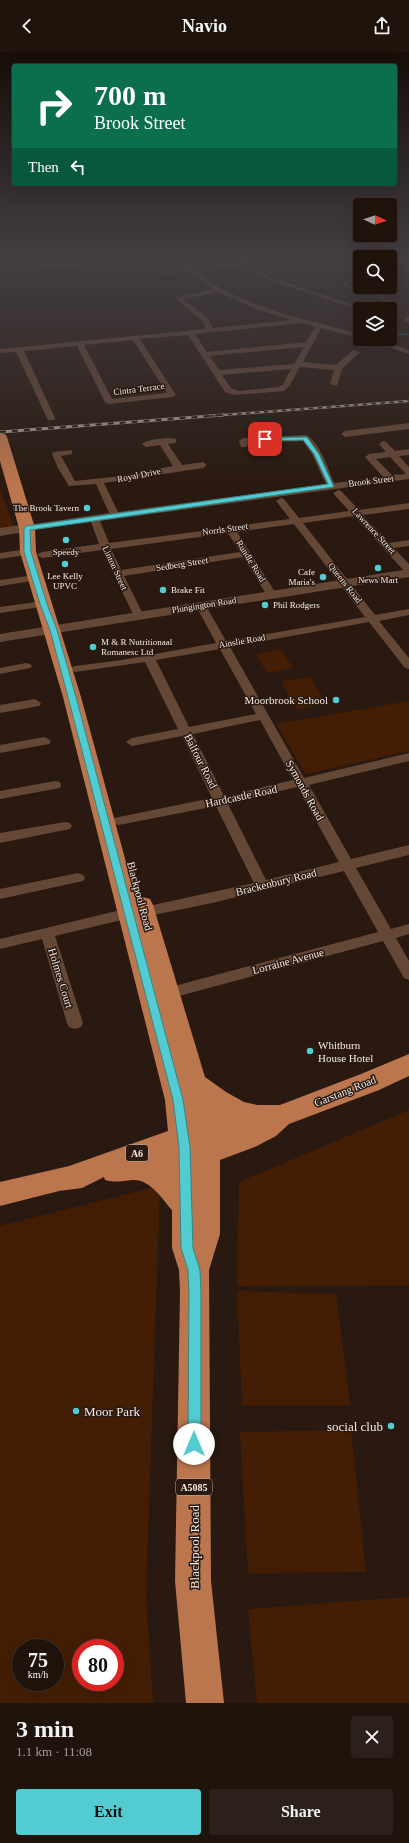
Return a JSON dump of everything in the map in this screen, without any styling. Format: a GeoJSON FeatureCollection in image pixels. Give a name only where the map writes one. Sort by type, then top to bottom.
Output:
{"type":"FeatureCollection","features":[{"type":"Feature","properties":{"kind":"highway","name":"Blackpool Road"},"geometry":{"type":"LineString","coordinates":[[0,437],[35,553],[75,669],[119,821],[136,912],[178,1100],[196,1144],[186,1207],[187,1248],[194,1270],[194,1581],[204,1703]]}},
{"type":"Feature","properties":{"kind":"highway","name":"Blackpool Road"},"geometry":{"type":"LineString","coordinates":[[35,553],[35,578],[43,604],[60,629],[136,912],[168,993],[195,1084],[196,1144],[206,1234],[194,1270]]}},
{"type":"Feature","properties":{"kind":"highway","name":"Garstang Road"},"geometry":{"type":"LineString","coordinates":[[0,1194],[68,1178],[196,1144],[259,1131],[272,1124],[268,1116],[370,1082],[409,1064]]}},
{"type":"Feature","properties":{"kind":"highway"},"geometry":{"type":"LineString","coordinates":[[195,1084],[225,1106],[240,1113],[268,1116]]}},
{"type":"Feature","properties":{"kind":"highway","name":"Garstang Road"},"geometry":{"type":"LineString","coordinates":[[68,1178],[136,1168],[196,1144]]}},
{"type":"Feature","properties":{"kind":"highway","name":"A6"},"geometry":{"type":"LineString","coordinates":[[136,1168],[160,1177],[186,1207]]}},
{"type":"Feature","properties":{"kind":"street"},"geometry":{"type":"LineString","coordinates":[[0,351],[179,334]]}},
{"type":"Feature","properties":{"kind":"street"},"geometry":{"type":"LineString","coordinates":[[192,334],[228,390],[237,393],[281,389],[286,385],[315,334]]}},
{"type":"Feature","properties":{"kind":"street","name":"Cintra Terrace"},"geometry":{"type":"LineString","coordinates":[[79,343],[109,402],[172,395],[135,338]]}},
{"type":"Feature","properties":{"kind":"street"},"geometry":{"type":"LineString","coordinates":[[205,354],[310,344]]}},
{"type":"Feature","properties":{"kind":"street"},"geometry":{"type":"LineString","coordinates":[[391,346],[409,352]]}},
{"type":"Feature","properties":{"kind":"street"},"geometry":{"type":"LineString","coordinates":[[19,349],[51,418]]}},
{"type":"Feature","properties":{"kind":"street"},"geometry":{"type":"LineString","coordinates":[[334,384],[338,368],[356,352]]}},
{"type":"Feature","properties":{"kind":"street"},"geometry":{"type":"LineString","coordinates":[[217,373],[297,365],[338,368]]}},
{"type":"Feature","properties":{"kind":"street"},"geometry":{"type":"LineString","coordinates":[[345,434],[409,426]]}},
{"type":"Feature","properties":{"kind":"street","name":"Lawrence Street"},"geometry":{"type":"LineString","coordinates":[[244,445],[243,441],[305,438],[317,454],[326,473],[328,482],[409,570]]}},
{"type":"Feature","properties":{"kind":"street"},"geometry":{"type":"LineString","coordinates":[[146,444],[173,440]]}},
{"type":"Feature","properties":{"kind":"street","name":"Royal Drive"},"geometry":{"type":"LineString","coordinates":[[162,442],[178,468]]}},
{"type":"Feature","properties":{"kind":"street"},"geometry":{"type":"LineString","coordinates":[[383,444],[409,472]]}},
{"type":"Feature","properties":{"kind":"street","name":"Royal Drive"},"geometry":{"type":"LineString","coordinates":[[69,452],[55,452],[62,468],[72,484],[99,482],[203,465]]}},
{"type":"Feature","properties":{"kind":"street"},"geometry":{"type":"LineString","coordinates":[[389,478],[369,458],[409,452]]}},
{"type":"Feature","properties":{"kind":"street","name":"Brook Street"},"geometry":{"type":"LineString","coordinates":[[0,532],[114,515],[335,489],[389,478],[409,476]]}},
{"type":"Feature","properties":{"kind":"street"},"geometry":{"type":"LineString","coordinates":[[99,482],[114,515]]}},
{"type":"Feature","properties":{"kind":"street","name":"Queens Road"},"geometry":{"type":"LineString","coordinates":[[281,501],[408,663]]}},
{"type":"Feature","properties":{"kind":"street","name":"Norris Street"},"geometry":{"type":"LineString","coordinates":[[0,556],[105,545],[409,506]]}},
{"type":"Feature","properties":{"kind":"street","name":"Linton Street"},"geometry":{"type":"LineString","coordinates":[[94,518],[117,574],[139,616]]}},
{"type":"Feature","properties":{"kind":"street","name":"Rundle Road"},"geometry":{"type":"LineString","coordinates":[[230,528],[272,594]]}},
{"type":"Feature","properties":{"kind":"street"},"geometry":{"type":"LineString","coordinates":[[388,546],[409,543]]}},
{"type":"Feature","properties":{"kind":"street","name":"Sedberg Street"},"geometry":{"type":"LineString","coordinates":[[117,574],[246,554]]}},
{"type":"Feature","properties":{"kind":"street","name":"Plungington Road"},"geometry":{"type":"LineString","coordinates":[[0,638],[409,573]]}},
{"type":"Feature","properties":{"kind":"street"},"geometry":{"type":"LineString","coordinates":[[3,582],[35,578]]}},
{"type":"Feature","properties":{"kind":"street"},"geometry":{"type":"LineString","coordinates":[[0,610],[43,604]]}},
{"type":"Feature","properties":{"kind":"street","name":"Symonds Road"},"geometry":{"type":"LineString","coordinates":[[201,606],[409,974]]}},
{"type":"Feature","properties":{"kind":"street","name":"Ainslie Road"},"geometry":{"type":"LineString","coordinates":[[75,669],[149,658],[409,612]]}},
{"type":"Feature","properties":{"kind":"street","name":"Balfour Road"},"geometry":{"type":"LineString","coordinates":[[149,658],[262,885]]}},
{"type":"Feature","properties":{"kind":"street"},"geometry":{"type":"LineString","coordinates":[[0,671],[24,667]]}},
{"type":"Feature","properties":{"kind":"street"},"geometry":{"type":"LineString","coordinates":[[0,709],[34,703]]}},
{"type":"Feature","properties":{"kind":"street"},"geometry":{"type":"LineString","coordinates":[[132,742],[263,716]]}},
{"type":"Feature","properties":{"kind":"street"},"geometry":{"type":"LineString","coordinates":[[0,749],[39,742]]}},
{"type":"Feature","properties":{"kind":"street","name":"Hardcastle Road"},"geometry":{"type":"LineString","coordinates":[[119,821],[221,801],[409,757]]}},
{"type":"Feature","properties":{"kind":"street"},"geometry":{"type":"LineString","coordinates":[[0,795],[51,786]]}},
{"type":"Feature","properties":{"kind":"street"},"geometry":{"type":"LineString","coordinates":[[0,838],[65,826]]}},
{"type":"Feature","properties":{"kind":"street","name":"Brackenbury Road"},"geometry":{"type":"LineString","coordinates":[[0,944],[136,912],[212,898],[409,850]]}},
{"type":"Feature","properties":{"kind":"street"},"geometry":{"type":"LineString","coordinates":[[0,894],[78,878]]}},
{"type":"Feature","properties":{"kind":"street","name":"Lorraine Avenue"},"geometry":{"type":"LineString","coordinates":[[168,993],[409,928]]}},
{"type":"Feature","properties":{"kind":"street","name":"Holmes Court"},"geometry":{"type":"LineString","coordinates":[[47,933],[75,1023]]}},
{"type":"Feature","properties":{"kind":"shaded area"},"geometry":{"type":"Polygon","coordinates":[[[0,487],[14,527],[0,529],[0,487]]]}},
{"type":"Feature","properties":{"kind":"shaded area"},"geometry":{"type":"Polygon","coordinates":[[[281,649],[293,668],[267,673],[256,654],[281,649]]]}},
{"type":"Feature","properties":{"kind":"shaded area"},"geometry":{"type":"Polygon","coordinates":[[[310,677],[326,702],[297,710],[281,681],[310,677]]]}},
{"type":"Feature","properties":{"kind":"shaded area"},"geometry":{"type":"Polygon","coordinates":[[[409,701],[409,751],[306,774],[276,724],[409,701]]]}},
{"type":"Feature","properties":{"kind":"shaded area"},"geometry":{"type":"Polygon","coordinates":[[[409,1110],[409,1285],[237,1286],[239,1182],[409,1110]]]}},
{"type":"Feature","properties":{"kind":"shaded area","name":"Moor Park"},"geometry":{"type":"Polygon","coordinates":[[[160,1186],[146,1595],[153,1703],[0,1703],[0,1226],[160,1186]]]}},
{"type":"Feature","properties":{"kind":"shaded area"},"geometry":{"type":"Polygon","coordinates":[[[237,1291],[336,1294],[350,1405],[242,1405],[237,1291]]]}},
{"type":"Feature","properties":{"kind":"shaded area"},"geometry":{"type":"Polygon","coordinates":[[[351,1430],[366,1572],[248,1573],[240,1432],[351,1430]]]}},
{"type":"Feature","properties":{"kind":"shaded area"},"geometry":{"type":"Polygon","coordinates":[[[409,1597],[409,1703],[257,1703],[248,1609],[409,1597]]]}},
{"type":"Feature","properties":{"kind":"railway"},"geometry":{"type":"LineString","coordinates":[[210,416],[409,401]]}},
{"type":"Feature","properties":{"kind":"railway"},"geometry":{"type":"LineString","coordinates":[[0,432],[223,415]]}},
{"type":"Feature","properties":{"kind":"place","name":"The Brook Tavern"},"geometry":{"type":"Point","coordinates":[87,508]}},
{"type":"Feature","properties":{"kind":"place","name":"Speedy"},"geometry":{"type":"Point","coordinates":[66,540]}},
{"type":"Feature","properties":{"kind":"place","name":"Lee Kelly UPVC"},"geometry":{"type":"Point","coordinates":[65,564]}},
{"type":"Feature","properties":{"kind":"place","name":"News Mart"},"geometry":{"type":"Point","coordinates":[378,568]}},
{"type":"Feature","properties":{"kind":"place","name":"Cafe Maria's"},"geometry":{"type":"Point","coordinates":[323,577]}},
{"type":"Feature","properties":{"kind":"place","name":"Brake Fit"},"geometry":{"type":"Point","coordinates":[163,590]}},
{"type":"Feature","properties":{"kind":"place","name":"Phil Rodgers"},"geometry":{"type":"Point","coordinates":[265,605]}},
{"type":"Feature","properties":{"kind":"place","name":"M & R Nutritionaal Romanesc Ltd"},"geometry":{"type":"Point","coordinates":[93,647]}},
{"type":"Feature","properties":{"kind":"place","name":"Moorbrook School"},"geometry":{"type":"Point","coordinates":[336,700]}},
{"type":"Feature","properties":{"kind":"place","name":"Whitburn House Hotel"},"geometry":{"type":"Point","coordinates":[310,1051]}},
{"type":"Feature","properties":{"kind":"place","name":"Moor Park"},"geometry":{"type":"Point","coordinates":[76,1411]}},
{"type":"Feature","properties":{"kind":"place","name":"social club"},"geometry":{"type":"Point","coordinates":[391,1426]}},
{"type":"Feature","properties":{"kind":"route"},"geometry":{"type":"LineString","coordinates":[[194,1444],[194,1270],[187,1248],[185,1147],[178,1100],[82,732],[54,630],[43,604],[28,552],[27,528],[332,486],[328,482],[326,473],[317,454],[305,438],[265,439]]}}]}
